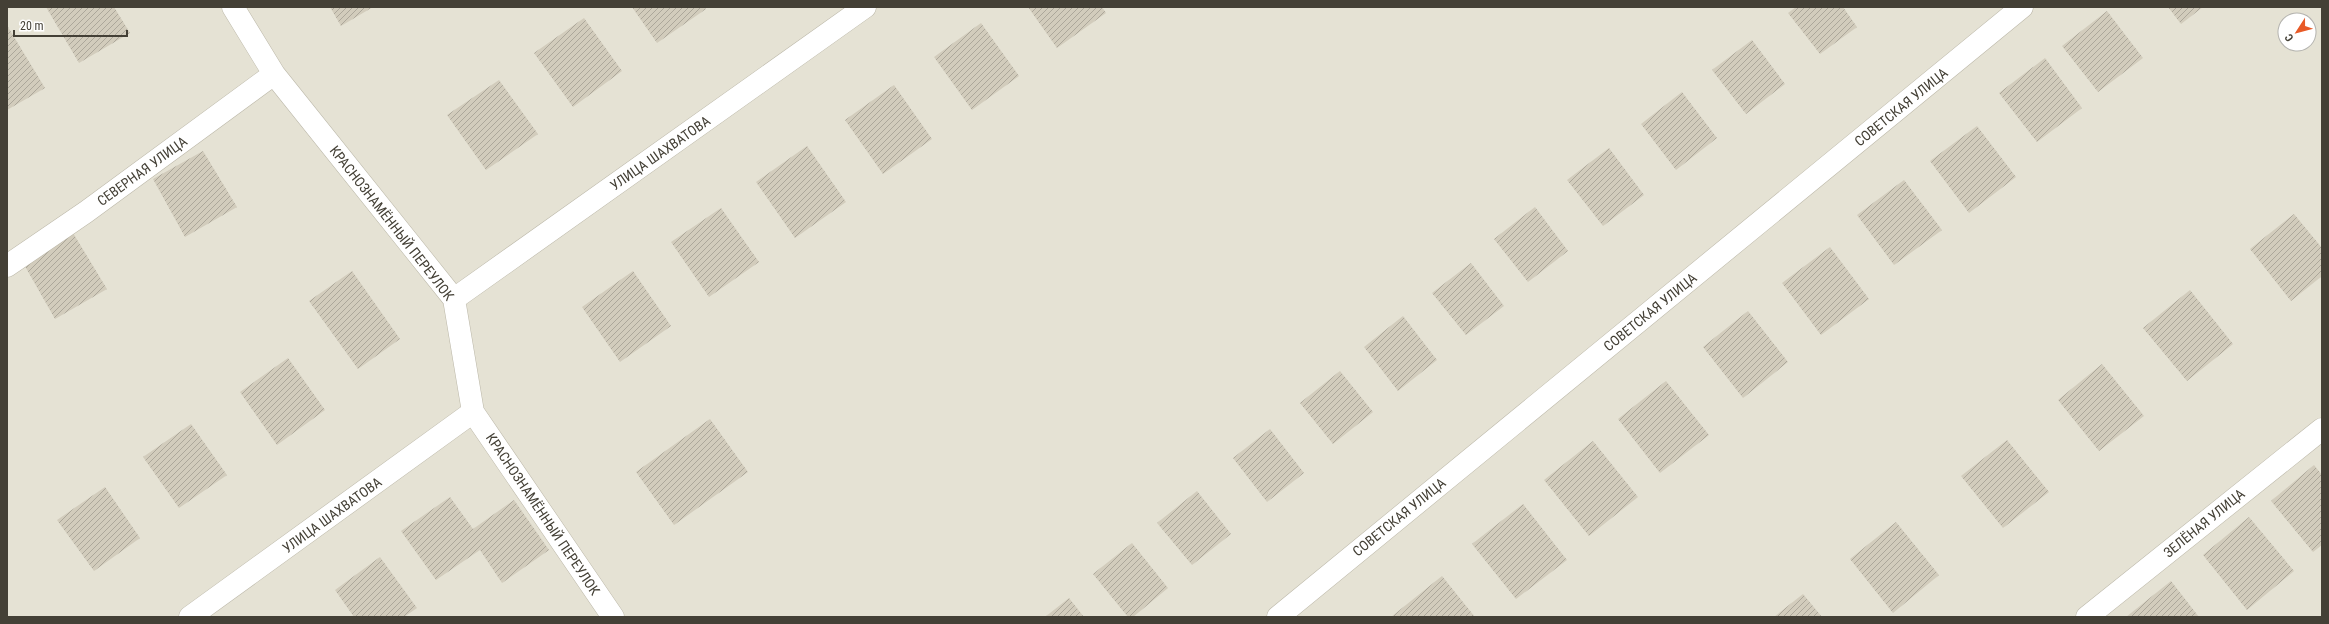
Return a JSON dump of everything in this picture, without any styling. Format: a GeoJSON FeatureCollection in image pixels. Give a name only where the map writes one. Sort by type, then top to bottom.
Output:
{"type":"FeatureCollection","features":[{"type":"Feature","properties":{"kind":"street","name":"КРАСНОЗНАМЁННЫЙ ПЕРЕУЛОК"},"geometry":{"type":"LineString","coordinates":[[234,7],[274,74],[454,299],[473,412],[613,617]]}},
{"type":"Feature","properties":{"kind":"street","name":"УЛИЦА ШАХВАТОВА"},"geometry":{"type":"LineString","coordinates":[[454,299],[866,7]]}},
{"type":"Feature","properties":{"kind":"street","name":"СОВЕТСКАЯ УЛИЦА"},"geometry":{"type":"LineString","coordinates":[[1278,617],[2022,7]]}},
{"type":"Feature","properties":{"kind":"street","name":"СЕВЕРНАЯ УЛИЦА"},"geometry":{"type":"LineString","coordinates":[[7,266],[86,212],[274,74]]}},
{"type":"Feature","properties":{"kind":"street","name":"УЛИЦА ШАХВАТОВА"},"geometry":{"type":"LineString","coordinates":[[190,617],[473,412]]}},
{"type":"Feature","properties":{"kind":"street","name":"ЗЕЛЁНАЯ УЛИЦА"},"geometry":{"type":"LineString","coordinates":[[2086,617],[2322,429]]}},
{"type":"Feature","properties":{"kind":"shaded area"},"geometry":{"type":"Polygon","coordinates":[[[7,7],[2322,7],[2322,617],[7,617],[7,7]]]}},
{"type":"Feature","properties":{"kind":"building"},"geometry":{"type":"Polygon","coordinates":[[[46,7],[114,7],[130,33],[79,63],[46,7]]]}},
{"type":"Feature","properties":{"kind":"building"},"geometry":{"type":"Polygon","coordinates":[[[330,7],[373,7],[341,26],[330,7]]]}},
{"type":"Feature","properties":{"kind":"building"},"geometry":{"type":"Polygon","coordinates":[[[632,7],[704,7],[706,9],[657,43],[632,7]]]}},
{"type":"Feature","properties":{"kind":"building"},"geometry":{"type":"Polygon","coordinates":[[[1028,7],[1102,7],[1106,13],[1057,48],[1028,7]]]}},
{"type":"Feature","properties":{"kind":"building"},"geometry":{"type":"Polygon","coordinates":[[[1796,7],[1843,7],[1857,27],[1820,54],[1788,13],[1796,7]]]}},
{"type":"Feature","properties":{"kind":"building"},"geometry":{"type":"Polygon","coordinates":[[[2168,7],[2203,7],[2181,24],[2168,7]]]}},
{"type":"Feature","properties":{"kind":"building"},"geometry":{"type":"Polygon","coordinates":[[[2107,11],[2143,58],[2098,92],[2062,46],[2107,11]]]}},
{"type":"Feature","properties":{"kind":"building"},"geometry":{"type":"Polygon","coordinates":[[[584,18],[622,71],[573,107],[534,53],[584,18]]]}},
{"type":"Feature","properties":{"kind":"building"},"geometry":{"type":"Polygon","coordinates":[[[981,23],[1019,76],[972,110],[934,57],[981,23]]]}},
{"type":"Feature","properties":{"kind":"building"},"geometry":{"type":"Polygon","coordinates":[[[8,27],[45,88],[7,110],[7,28],[8,27]]]}},
{"type":"Feature","properties":{"kind":"building"},"geometry":{"type":"Polygon","coordinates":[[[1752,40],[1785,84],[1746,114],[1712,70],[1752,40]]]}},
{"type":"Feature","properties":{"kind":"building"},"geometry":{"type":"Polygon","coordinates":[[[2045,58],[2082,108],[2037,142],[1999,93],[2045,58]]]}},
{"type":"Feature","properties":{"kind":"building"},"geometry":{"type":"Polygon","coordinates":[[[499,80],[538,134],[486,170],[447,115],[499,80]]]}},
{"type":"Feature","properties":{"kind":"building"},"geometry":{"type":"Polygon","coordinates":[[[894,85],[932,139],[883,174],[845,120],[894,85]]]}},
{"type":"Feature","properties":{"kind":"building"},"geometry":{"type":"Polygon","coordinates":[[[1682,92],[1717,138],[1676,170],[1641,124],[1682,92]]]}},
{"type":"Feature","properties":{"kind":"building"},"geometry":{"type":"Polygon","coordinates":[[[1977,126],[2016,177],[1969,213],[1930,161],[1977,126]]]}},
{"type":"Feature","properties":{"kind":"building"},"geometry":{"type":"Polygon","coordinates":[[[807,146],[846,202],[795,238],[756,182],[807,146]]]}},
{"type":"Feature","properties":{"kind":"building"},"geometry":{"type":"Polygon","coordinates":[[[1609,148],[1644,195],[1603,226],[1567,180],[1609,148]]]}},
{"type":"Feature","properties":{"kind":"building"},"geometry":{"type":"Polygon","coordinates":[[[203,151],[237,207],[185,237],[153,179],[203,151]]]}},
{"type":"Feature","properties":{"kind":"building"},"geometry":{"type":"Polygon","coordinates":[[[1904,180],[1942,230],[1894,265],[1857,215],[1904,180]]]}},
{"type":"Feature","properties":{"kind":"building"},"geometry":{"type":"Polygon","coordinates":[[[1535,207],[1568,251],[1528,282],[1494,239],[1535,207]]]}},
{"type":"Feature","properties":{"kind":"building"},"geometry":{"type":"Polygon","coordinates":[[[721,208],[759,262],[709,297],[671,242],[721,208]]]}},
{"type":"Feature","properties":{"kind":"building"},"geometry":{"type":"Polygon","coordinates":[[[2294,214],[2322,248],[2322,276],[2291,301],[2250,249],[2294,214]]]}},
{"type":"Feature","properties":{"kind":"building"},"geometry":{"type":"Polygon","coordinates":[[[73,233],[107,289],[55,319],[22,261],[73,233]]]}},
{"type":"Feature","properties":{"kind":"building"},"geometry":{"type":"Polygon","coordinates":[[[1830,247],[1869,299],[1821,335],[1782,283],[1830,247]]]}},
{"type":"Feature","properties":{"kind":"building"},"geometry":{"type":"Polygon","coordinates":[[[1471,263],[1504,306],[1466,335],[1432,293],[1471,263]]]}},
{"type":"Feature","properties":{"kind":"building"},"geometry":{"type":"Polygon","coordinates":[[[352,271],[400,339],[358,369],[309,301],[352,271]]]}},
{"type":"Feature","properties":{"kind":"building"},"geometry":{"type":"Polygon","coordinates":[[[633,271],[671,326],[620,362],[582,307],[633,271]]]}},
{"type":"Feature","properties":{"kind":"building"},"geometry":{"type":"Polygon","coordinates":[[[2190,290],[2233,344],[2187,381],[2143,328],[2190,290]]]}},
{"type":"Feature","properties":{"kind":"building"},"geometry":{"type":"Polygon","coordinates":[[[1748,311],[1788,362],[1743,398],[1703,347],[1748,311]]]}},
{"type":"Feature","properties":{"kind":"building"},"geometry":{"type":"Polygon","coordinates":[[[1403,316],[1437,360],[1398,391],[1364,347],[1403,316]]]}},
{"type":"Feature","properties":{"kind":"building"},"geometry":{"type":"Polygon","coordinates":[[[288,358],[325,410],[277,445],[240,392],[288,358]]]}},
{"type":"Feature","properties":{"kind":"building"},"geometry":{"type":"Polygon","coordinates":[[[2102,364],[2144,416],[2099,451],[2058,400],[2102,364]]]}},
{"type":"Feature","properties":{"kind":"building"},"geometry":{"type":"Polygon","coordinates":[[[1340,371],[1373,412],[1333,444],[1300,403],[1340,371]]]}},
{"type":"Feature","properties":{"kind":"building"},"geometry":{"type":"Polygon","coordinates":[[[1666,381],[1709,435],[1660,473],[1618,419],[1666,381]]]}},
{"type":"Feature","properties":{"kind":"building"},"geometry":{"type":"Polygon","coordinates":[[[710,419],[748,472],[674,525],[636,472],[710,419]]]}},
{"type":"Feature","properties":{"kind":"building"},"geometry":{"type":"Polygon","coordinates":[[[191,424],[227,475],[179,508],[143,457],[191,424]]]}},
{"type":"Feature","properties":{"kind":"building"},"geometry":{"type":"Polygon","coordinates":[[[1270,429],[1304,473],[1267,502],[1233,458],[1270,429]]]}},
{"type":"Feature","properties":{"kind":"building"},"geometry":{"type":"Polygon","coordinates":[[[2007,440],[2049,492],[2003,528],[1961,476],[2007,440]]]}},
{"type":"Feature","properties":{"kind":"building"},"geometry":{"type":"Polygon","coordinates":[[[1593,441],[1638,497],[1589,536],[1544,480],[1593,441]]]}},
{"type":"Feature","properties":{"kind":"building"},"geometry":{"type":"Polygon","coordinates":[[[2314,465],[2322,475],[2322,545],[2313,552],[2271,501],[2314,465]]]}},
{"type":"Feature","properties":{"kind":"building"},"geometry":{"type":"Polygon","coordinates":[[[105,487],[140,538],[94,571],[57,520],[105,487]]]}},
{"type":"Feature","properties":{"kind":"building"},"geometry":{"type":"Polygon","coordinates":[[[1197,491],[1231,534],[1192,565],[1157,523],[1197,491]]]}},
{"type":"Feature","properties":{"kind":"building"},"geometry":{"type":"Polygon","coordinates":[[[450,497],[473,529],[514,500],[549,550],[502,583],[480,550],[436,580],[401,531],[450,497]]]}},
{"type":"Feature","properties":{"kind":"building"},"geometry":{"type":"Polygon","coordinates":[[[1523,504],[1567,560],[1516,599],[1472,544],[1523,504]]]}},
{"type":"Feature","properties":{"kind":"building"},"geometry":{"type":"Polygon","coordinates":[[[2249,517],[2294,571],[2247,610],[2203,555],[2249,517]]]}},
{"type":"Feature","properties":{"kind":"building"},"geometry":{"type":"Polygon","coordinates":[[[1896,522],[1939,575],[1893,613],[1850,559],[1896,522]]]}},
{"type":"Feature","properties":{"kind":"building"},"geometry":{"type":"Polygon","coordinates":[[[1132,543],[1168,588],[1133,617],[1128,617],[1093,574],[1132,543]]]}},
{"type":"Feature","properties":{"kind":"building"},"geometry":{"type":"Polygon","coordinates":[[[380,557],[417,608],[404,617],[354,617],[335,590],[380,557]]]}},
{"type":"Feature","properties":{"kind":"building"},"geometry":{"type":"Polygon","coordinates":[[[1442,576],[1475,617],[1391,617],[1442,576]]]}},
{"type":"Feature","properties":{"kind":"building"},"geometry":{"type":"Polygon","coordinates":[[[2171,581],[2199,617],[2126,617],[2171,581]]]}},
{"type":"Feature","properties":{"kind":"building"},"geometry":{"type":"Polygon","coordinates":[[[1803,594],[1822,617],[1774,617],[1803,594]]]}},
{"type":"Feature","properties":{"kind":"building"},"geometry":{"type":"Polygon","coordinates":[[[1069,598],[1084,617],[1045,617],[1069,598]]]}}]}
